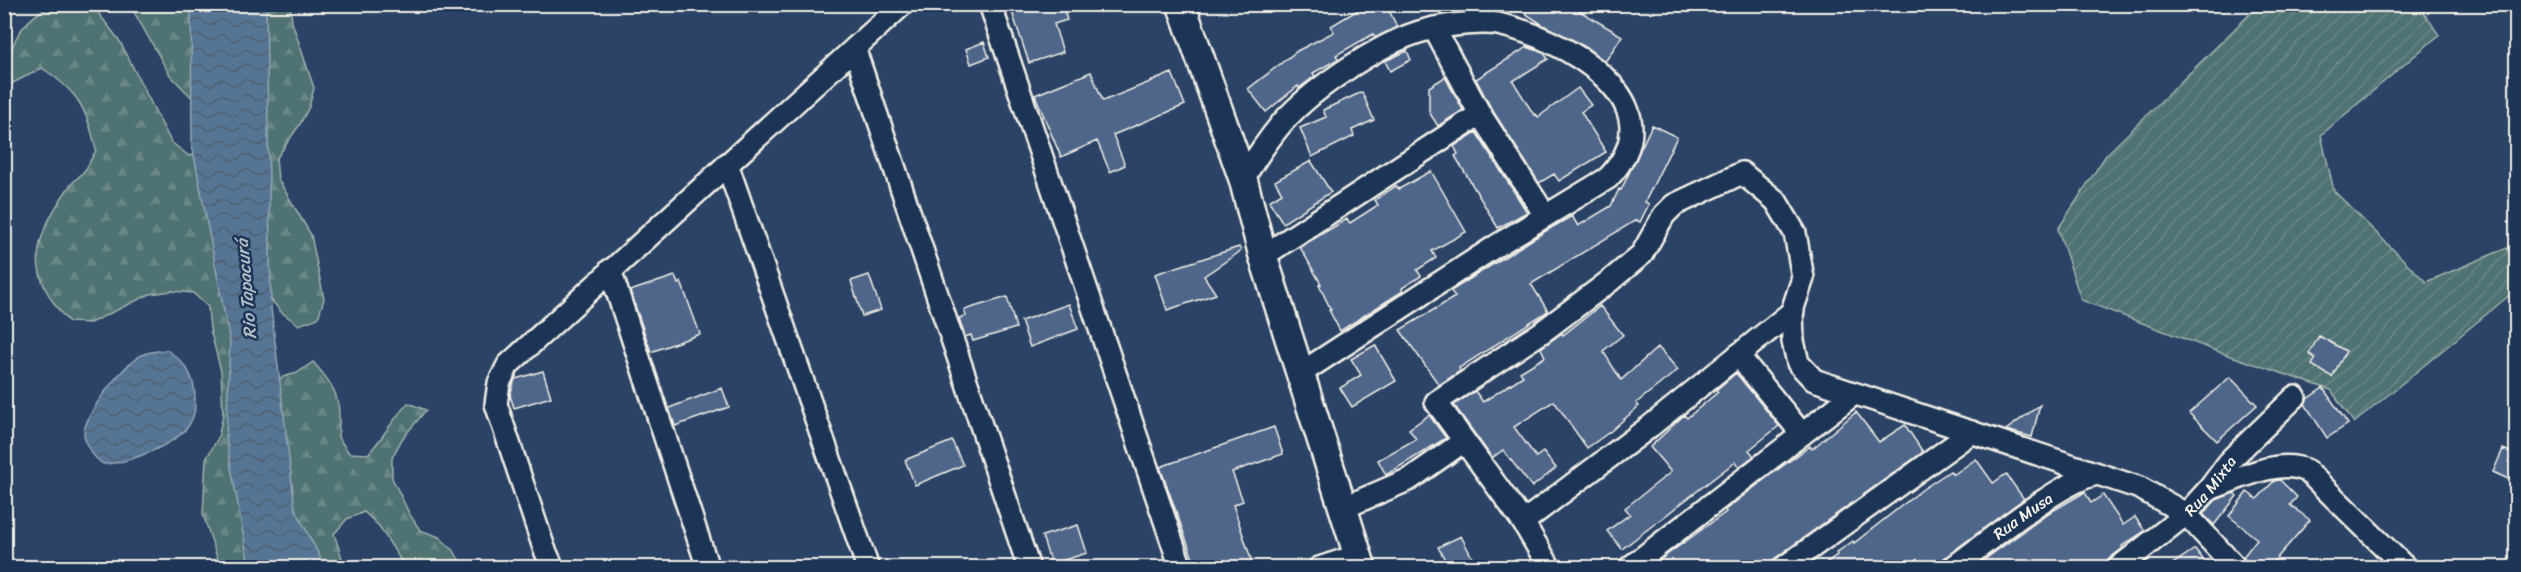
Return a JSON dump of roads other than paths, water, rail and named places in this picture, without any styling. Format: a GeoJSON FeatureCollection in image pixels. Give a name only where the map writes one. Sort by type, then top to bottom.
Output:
{"type":"FeatureCollection","features":[{"type":"Feature","properties":{"kind":"main road"},"geometry":{"type":"LineString","coordinates":[[1181,4],[1243,179],[1263,256],[1361,561]]}},
{"type":"Feature","properties":{"kind":"street"},"geometry":{"type":"LineString","coordinates":[[553,567],[544,548],[496,404],[499,383],[508,365],[903,4]]}},
{"type":"Feature","properties":{"kind":"street"},"geometry":{"type":"LineString","coordinates":[[990,4],[1181,567]]}},
{"type":"Feature","properties":{"kind":"street"},"geometry":{"type":"LineString","coordinates":[[1243,179],[1263,147],[1306,101],[1374,52],[1411,35],[1434,28],[1496,24],[1560,45],[1599,71],[1626,102],[1632,129],[1629,148],[1608,178],[1545,215],[1301,373]]}},
{"type":"Feature","properties":{"kind":"street"},"geometry":{"type":"LineString","coordinates":[[1434,28],[1480,114],[1545,215]]}},
{"type":"Feature","properties":{"kind":"street"},"geometry":{"type":"LineString","coordinates":[[855,50],[1029,567]]}},
{"type":"Feature","properties":{"kind":"street"},"geometry":{"type":"LineString","coordinates":[[1263,256],[1480,114]]}},
{"type":"Feature","properties":{"kind":"street"},"geometry":{"type":"LineString","coordinates":[[728,164],[868,567]]}},
{"type":"Feature","properties":{"kind":"street"},"geometry":{"type":"LineString","coordinates":[[1549,567],[1523,522],[1436,402],[1542,332],[1611,280],[1642,254],[1664,215],[1674,206],[1742,173],[1776,201],[1795,233],[1803,278],[1793,311],[1793,341],[1798,363],[1814,380],[2140,488],[2186,514],[2236,567]]}},
{"type":"Feature","properties":{"kind":"street"},"geometry":{"type":"LineString","coordinates":[[610,270],[708,567]]}},
{"type":"Feature","properties":{"kind":"street"},"geometry":{"type":"LineString","coordinates":[[1523,522],[1648,428],[1793,311]]}},
{"type":"Feature","properties":{"kind":"street"},"geometry":{"type":"LineString","coordinates":[[1738,355],[1802,434]]}},
{"type":"Feature","properties":{"kind":"street"},"geometry":{"type":"LineString","coordinates":[[1629,567],[1854,393]]}},
{"type":"Feature","properties":{"kind":"street","name":"Rua Mixta"},"geometry":{"type":"LineString","coordinates":[[2118,567],[2186,514],[2209,489],[2232,458],[2295,397]]}},
{"type":"Feature","properties":{"kind":"street"},"geometry":{"type":"LineString","coordinates":[[1784,567],[1972,432]]}},
{"type":"Feature","properties":{"kind":"street"},"geometry":{"type":"LineString","coordinates":[[1343,508],[1410,479],[1464,441]]}},
{"type":"Feature","properties":{"kind":"street"},"geometry":{"type":"LineString","coordinates":[[2209,489],[2274,468],[2298,467],[2307,471],[2406,567]]}},
{"type":"Feature","properties":{"kind":"street","name":"Rua Musa"},"geometry":{"type":"LineString","coordinates":[[1952,567],[2060,491],[2086,476],[2098,474]]}},
{"type":"Feature","properties":{"kind":"street"},"geometry":{"type":"LineString","coordinates":[[1319,567],[1361,561]]}},
{"type":"Feature","properties":{"kind":"water","name":"Rio Tapacurá"},"geometry":{"type":"Polygon","coordinates":[[[191,5],[266,5],[271,308],[295,508],[325,567],[250,567],[247,555],[226,439],[230,342],[192,145],[191,5]]]}},
{"type":"Feature","properties":{"kind":"water"},"geometry":{"type":"Polygon","coordinates":[[[167,350],[184,365],[193,383],[195,403],[191,422],[173,440],[150,452],[124,461],[103,464],[90,451],[86,443],[84,434],[90,414],[107,389],[136,358],[149,352],[167,350]]]}}]}
